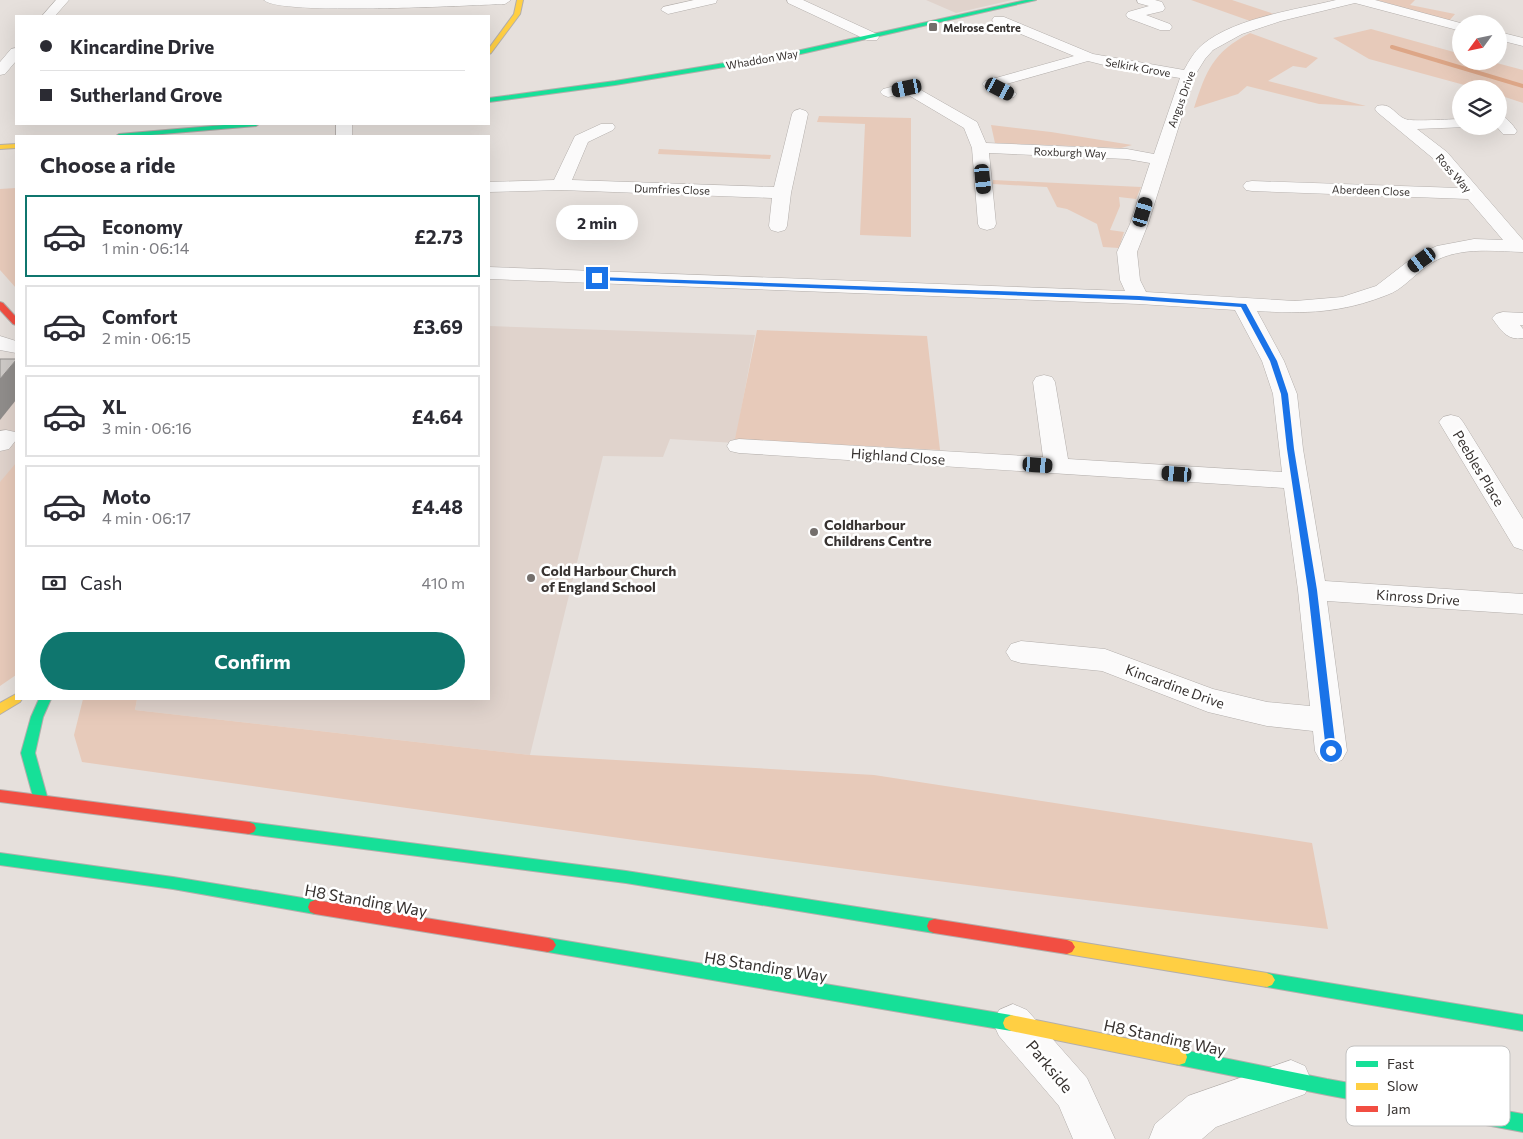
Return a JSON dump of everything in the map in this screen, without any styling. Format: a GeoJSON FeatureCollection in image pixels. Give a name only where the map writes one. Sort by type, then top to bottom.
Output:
{"type":"FeatureCollection","features":[{"type":"Feature","properties":{"kind":"main road"},"geometry":{"type":"LineString","coordinates":[[493,40],[517,14],[520,0]]}},
{"type":"Feature","properties":{"kind":"main road","name":"Whaddon Way"},"geometry":{"type":"LineString","coordinates":[[490,100],[684,72],[792,54],[1033,0]]}},
{"type":"Feature","properties":{"kind":"main road"},"geometry":{"type":"LineString","coordinates":[[130,135],[245,125]]}},
{"type":"Feature","properties":{"kind":"main road"},"geometry":{"type":"LineString","coordinates":[[0,147],[15,146]]}},
{"type":"Feature","properties":{"kind":"main road"},"geometry":{"type":"LineString","coordinates":[[0,709],[15,700]]}},
{"type":"Feature","properties":{"kind":"main road"},"geometry":{"type":"LineString","coordinates":[[41,800],[28,753],[37,717],[45,700]]}},
{"type":"Feature","properties":{"kind":"main road"},"geometry":{"type":"LineString","coordinates":[[0,796],[626,877],[1106,953],[1523,1023]]}},
{"type":"Feature","properties":{"kind":"main road","name":"H8 Standing Way"},"geometry":{"type":"LineString","coordinates":[[0,859],[173,883],[1013,1023],[1346,1091]]}},
{"type":"Feature","properties":{"kind":"main road","name":"H8 Standing Way"},"geometry":{"type":"LineString","coordinates":[[1510,1121],[1523,1123]]}},
{"type":"Feature","properties":{"kind":"street"},"geometry":{"type":"LineString","coordinates":[[49,15],[63,0]]}},
{"type":"Feature","properties":{"kind":"street"},"geometry":{"type":"LineString","coordinates":[[270,0],[324,2],[505,0]]}},
{"type":"Feature","properties":{"kind":"street"},"geometry":{"type":"LineString","coordinates":[[668,10],[711,0]]}},
{"type":"Feature","properties":{"kind":"street"},"geometry":{"type":"LineString","coordinates":[[792,0],[872,37]]}},
{"type":"Feature","properties":{"kind":"street"},"geometry":{"type":"LineString","coordinates":[[1143,0],[1157,5],[1158,8],[1133,15],[1165,27]]}},
{"type":"Feature","properties":{"kind":"street","name":"Angus Drive"},"geometry":{"type":"LineString","coordinates":[[1139,298],[1130,280],[1127,252],[1139,224],[1188,75],[1197,58],[1208,46],[1231,34],[1351,0]]}},
{"type":"Feature","properties":{"kind":"street"},"geometry":{"type":"LineString","coordinates":[[1360,0],[1452,25]]}},
{"type":"Feature","properties":{"kind":"street","name":"Selkirk Grove"},"geometry":{"type":"LineString","coordinates":[[999,20],[1088,57],[1112,63],[1188,75]]}},
{"type":"Feature","properties":{"kind":"street"},"geometry":{"type":"LineString","coordinates":[[1508,38],[1523,42]]}},
{"type":"Feature","properties":{"kind":"street"},"geometry":{"type":"LineString","coordinates":[[0,71],[15,53]]}},
{"type":"Feature","properties":{"kind":"street","name":"Selkirk Grove"},"geometry":{"type":"LineString","coordinates":[[1009,94],[990,84],[1088,57]]}},
{"type":"Feature","properties":{"kind":"street"},"geometry":{"type":"LineString","coordinates":[[888,92],[907,88],[971,125],[980,148],[987,224]]}},
{"type":"Feature","properties":{"kind":"street","name":"Ross Way"},"geometry":{"type":"LineString","coordinates":[[1383,109],[1441,156],[1472,194],[1521,246]]}},
{"type":"Feature","properties":{"kind":"street"},"geometry":{"type":"LineString","coordinates":[[778,226],[782,193],[800,114]]}},
{"type":"Feature","properties":{"kind":"street"},"geometry":{"type":"LineString","coordinates":[[1401,124],[1452,124]]}},
{"type":"Feature","properties":{"kind":"street"},"geometry":{"type":"LineString","coordinates":[[561,185],[581,139],[607,127]]}},
{"type":"Feature","properties":{"kind":"street","name":"Roxburgh Way"},"geometry":{"type":"LineString","coordinates":[[980,148],[1127,154],[1160,160]]}},
{"type":"Feature","properties":{"kind":"street","name":"Dumfries Close"},"geometry":{"type":"LineString","coordinates":[[490,187],[561,185],[782,193]]}},
{"type":"Feature","properties":{"kind":"street","name":"Aberdeen Close"},"geometry":{"type":"LineString","coordinates":[[1252,186],[1273,192],[1472,194]]}},
{"type":"Feature","properties":{"kind":"street"},"geometry":{"type":"LineString","coordinates":[[490,273],[1139,298],[1295,307],[1345,303],[1383,290],[1422,260],[1444,250],[1474,245],[1521,246]]}},
{"type":"Feature","properties":{"kind":"street"},"geometry":{"type":"LineString","coordinates":[[1243,305],[1273,361],[1285,394],[1312,590],[1331,751]]}},
{"type":"Feature","properties":{"kind":"street"},"geometry":{"type":"LineString","coordinates":[[0,343],[15,346]]}},
{"type":"Feature","properties":{"kind":"street"},"geometry":{"type":"LineString","coordinates":[[1044,382],[1057,467]]}},
{"type":"Feature","properties":{"kind":"street","name":"Peebles Place"},"geometry":{"type":"LineString","coordinates":[[1451,422],[1523,541]]}},
{"type":"Feature","properties":{"kind":"street","name":"Highland Close"},"geometry":{"type":"LineString","coordinates":[[739,446],[1057,467],[1296,480]]}},
{"type":"Feature","properties":{"kind":"street","name":"Kinross Drive"},"geometry":{"type":"LineString","coordinates":[[1312,590],[1523,604]]}},
{"type":"Feature","properties":{"kind":"street","name":"Kincardine Drive"},"geometry":{"type":"LineString","coordinates":[[1022,652],[1105,660],[1208,700],[1267,714],[1328,720]]}},
{"type":"Feature","properties":{"kind":"street","name":"Parkside"},"geometry":{"type":"LineString","coordinates":[[1013,1023],[1072,1092],[1094,1139]]}},
{"type":"Feature","properties":{"kind":"street"},"geometry":{"type":"LineString","coordinates":[[1170,1139],[1203,1111],[1310,1084]]}},
{"type":"Feature","properties":{"kind":"shaded area"},"geometry":{"type":"Polygon","coordinates":[[[926,0],[1012,0],[956,13],[926,0]]]}},
{"type":"Feature","properties":{"kind":"shaded area"},"geometry":{"type":"Polygon","coordinates":[[[1191,0],[1232,0],[1277,15],[1253,22],[1191,0]]]}},
{"type":"Feature","properties":{"kind":"shaded area"},"geometry":{"type":"Polygon","coordinates":[[[1377,0],[1415,0],[1410,5],[1455,14],[1452,15],[1449,21],[1377,0]]]}},
{"type":"Feature","properties":{"kind":"shaded area"},"geometry":{"type":"Polygon","coordinates":[[[1371,29],[1452,52],[1452,70],[1508,70],[1508,66],[1523,70],[1523,103],[1507,98],[1507,80],[1452,80],[1452,82],[1369,59],[1333,38],[1371,29]]]}},
{"type":"Feature","properties":{"kind":"shaded area"},"geometry":{"type":"Polygon","coordinates":[[[1250,33],[1318,58],[1306,68],[1293,66],[1268,81],[1366,106],[1319,104],[1247,86],[1238,94],[1194,108],[1207,73],[1219,55],[1237,40],[1250,33]]]}},
{"type":"Feature","properties":{"kind":"shaded area"},"geometry":{"type":"Polygon","coordinates":[[[819,116],[911,118],[911,237],[860,235],[865,124],[817,122],[819,116]]]}},
{"type":"Feature","properties":{"kind":"shaded area"},"geometry":{"type":"Polygon","coordinates":[[[991,125],[1132,145],[1121,148],[995,143],[991,125]]]}},
{"type":"Feature","properties":{"kind":"shaded area"},"geometry":{"type":"Polygon","coordinates":[[[659,149],[771,155],[770,159],[658,154],[659,149]]]}},
{"type":"Feature","properties":{"kind":"shaded area"},"geometry":{"type":"Polygon","coordinates":[[[993,180],[1141,187],[1136,199],[1119,197],[1120,206],[1110,230],[1124,232],[1119,248],[1103,247],[1097,224],[1067,209],[1057,207],[1047,187],[993,184],[993,180]]]}},
{"type":"Feature","properties":{"kind":"shaded area"},"geometry":{"type":"Polygon","coordinates":[[[15,188],[15,287],[0,270],[0,189],[15,188]]]}},
{"type":"Feature","properties":{"kind":"shaded area","name":"Cold Harbour Church of England School"},"geometry":{"type":"Polygon","coordinates":[[[490,326],[755,335],[735,443],[670,439],[663,457],[603,456],[530,755],[135,710],[137,700],[490,700],[490,326]]]}},
{"type":"Feature","properties":{"kind":"shaded area"},"geometry":{"type":"Polygon","coordinates":[[[757,330],[927,336],[940,450],[735,439],[757,330]]]}},
{"type":"Feature","properties":{"kind":"shaded area"},"geometry":{"type":"Polygon","coordinates":[[[0,361],[15,366],[15,486],[0,506],[0,361]]]}},
{"type":"Feature","properties":{"kind":"shaded area"},"geometry":{"type":"Polygon","coordinates":[[[15,464],[15,676],[0,686],[0,482],[15,464]]]}},
{"type":"Feature","properties":{"kind":"shaded area"},"geometry":{"type":"Polygon","coordinates":[[[83,700],[137,700],[135,710],[530,755],[874,775],[1312,843],[1328,929],[860,871],[82,762],[74,735],[83,700]]]}},
{"type":"Feature","properties":{"kind":"building"},"geometry":{"type":"Polygon","coordinates":[[[0,359],[15,359],[15,361],[0,379],[0,359]]]}},
{"type":"Feature","properties":{"kind":"waterway"},"geometry":{"type":"LineString","coordinates":[[1392,47],[1523,86]]}},
{"type":"Feature","properties":{"kind":"traffic: fast"},"geometry":{"type":"LineString","coordinates":[[490,100],[615,83],[792,54],[1033,0]]}},
{"type":"Feature","properties":{"kind":"traffic: fast"},"geometry":{"type":"LineString","coordinates":[[130,135],[245,125]]}},
{"type":"Feature","properties":{"kind":"traffic: fast"},"geometry":{"type":"LineString","coordinates":[[41,800],[28,753],[37,717],[45,700]]}},
{"type":"Feature","properties":{"kind":"traffic: fast"},"geometry":{"type":"LineString","coordinates":[[249,828],[626,877],[934,926]]}},
{"type":"Feature","properties":{"kind":"traffic: fast"},"geometry":{"type":"LineString","coordinates":[[0,859],[173,883],[315,907]]}},
{"type":"Feature","properties":{"kind":"traffic: fast"},"geometry":{"type":"LineString","coordinates":[[548,945],[1011,1023]]}},
{"type":"Feature","properties":{"kind":"traffic: fast"},"geometry":{"type":"LineString","coordinates":[[1267,980],[1523,1023]]}},
{"type":"Feature","properties":{"kind":"traffic: fast"},"geometry":{"type":"LineString","coordinates":[[1179,1057],[1346,1090]]}},
{"type":"Feature","properties":{"kind":"traffic: fast"},"geometry":{"type":"LineString","coordinates":[[1510,1121],[1523,1123]]}},
{"type":"Feature","properties":{"kind":"traffic: slow"},"geometry":{"type":"LineString","coordinates":[[490,51],[517,14],[520,0]]}},
{"type":"Feature","properties":{"kind":"traffic: slow"},"geometry":{"type":"LineString","coordinates":[[0,147],[15,146]]}},
{"type":"Feature","properties":{"kind":"traffic: slow"},"geometry":{"type":"LineString","coordinates":[[0,709],[15,700]]}},
{"type":"Feature","properties":{"kind":"traffic: slow"},"geometry":{"type":"LineString","coordinates":[[1067,947],[1267,980]]}},
{"type":"Feature","properties":{"kind":"traffic: slow"},"geometry":{"type":"LineString","coordinates":[[1011,1023],[1179,1057]]}},
{"type":"Feature","properties":{"kind":"traffic: jam"},"geometry":{"type":"LineString","coordinates":[[0,305],[15,321]]}},
{"type":"Feature","properties":{"kind":"traffic: jam"},"geometry":{"type":"LineString","coordinates":[[0,796],[249,828]]}},
{"type":"Feature","properties":{"kind":"traffic: jam"},"geometry":{"type":"LineString","coordinates":[[315,907],[548,945]]}},
{"type":"Feature","properties":{"kind":"traffic: jam"},"geometry":{"type":"LineString","coordinates":[[934,926],[1067,947]]}},
{"type":"Feature","properties":{"kind":"place","name":"Melrose Centre"},"geometry":{"type":"Point","coordinates":[933,27]}},
{"type":"Feature","properties":{"kind":"place","name":"Coldharbour Childrens Centre"},"geometry":{"type":"Point","coordinates":[814,532]}},
{"type":"Feature","properties":{"kind":"place","name":"Cold Harbour Church of England School"},"geometry":{"type":"Point","coordinates":[531,578]}},
{"type":"Feature","properties":{"kind":"route"},"geometry":{"type":"LineString","coordinates":[[597,278],[1139,298],[1243,305],[1273,361],[1285,394],[1291,449],[1312,590],[1331,751]]}}]}
